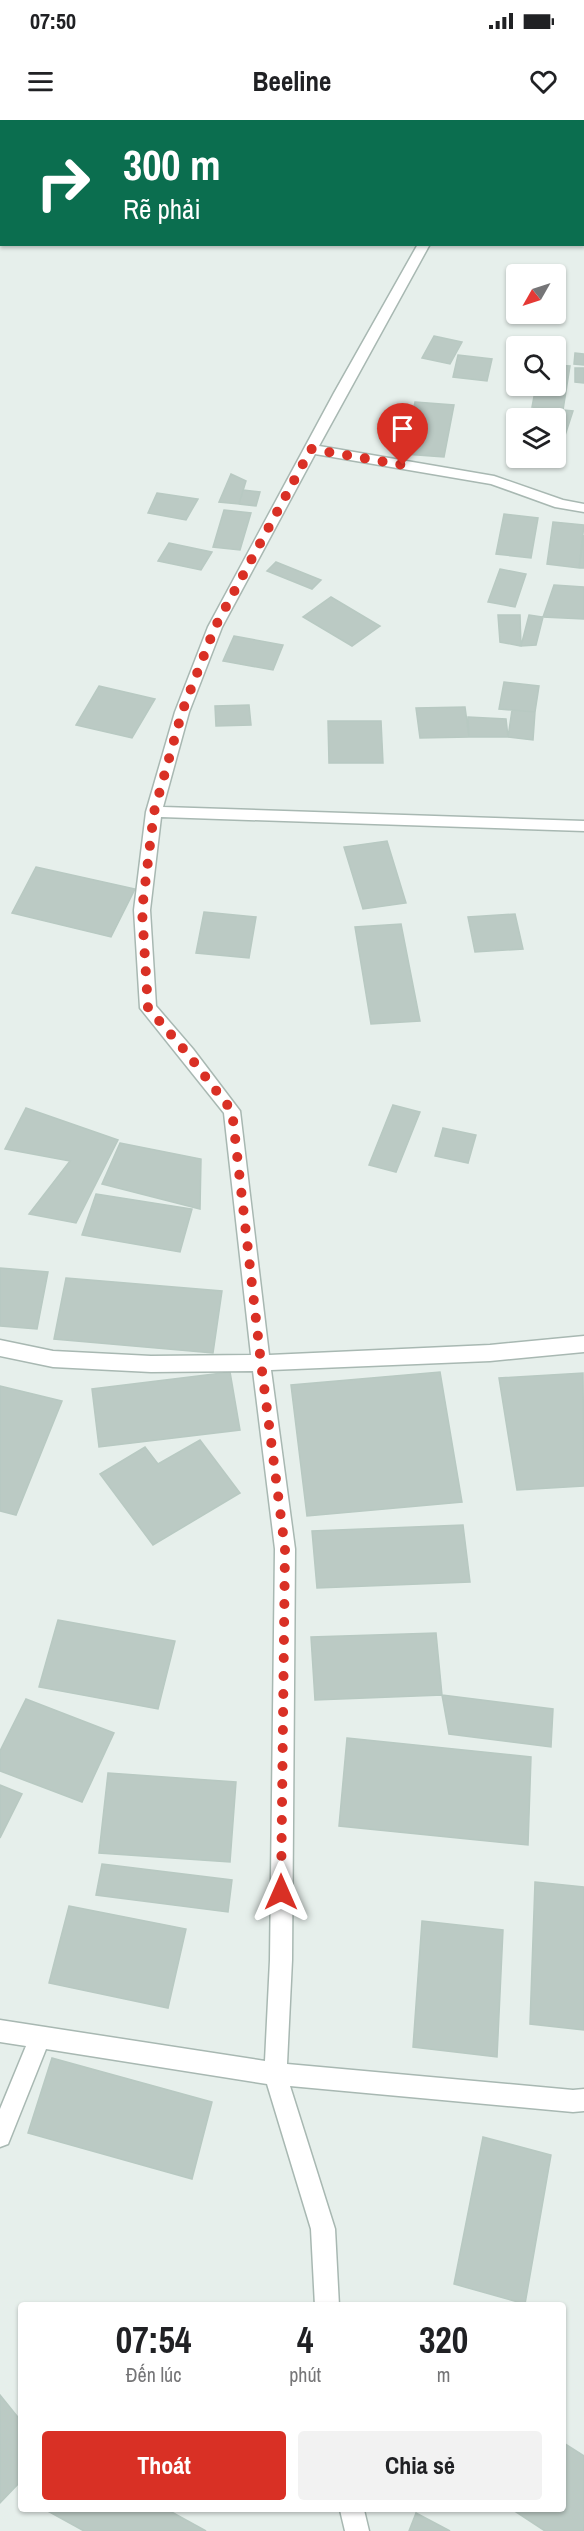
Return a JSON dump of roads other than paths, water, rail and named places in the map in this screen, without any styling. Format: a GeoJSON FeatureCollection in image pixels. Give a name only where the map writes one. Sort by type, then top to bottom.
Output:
{"type":"FeatureCollection","features":[{"type":"Feature","properties":{"kind":"street"},"geometry":{"type":"LineString","coordinates":[[327,2302],[323,2229],[275,2074],[280,1960],[285,1549],[232,1111],[148,1008],[142,910],[154,812],[182,712],[215,627],[340,393],[423,246]]}},
{"type":"Feature","properties":{"kind":"street"},"geometry":{"type":"LineString","coordinates":[[311,449],[495,480],[560,504],[584,508]]}},
{"type":"Feature","properties":{"kind":"street"},"geometry":{"type":"LineString","coordinates":[[154,812],[584,826]]}},
{"type":"Feature","properties":{"kind":"street"},"geometry":{"type":"LineString","coordinates":[[0,1348],[53,1359],[151,1364],[261,1363],[490,1353],[584,1344]]}},
{"type":"Feature","properties":{"kind":"street"},"geometry":{"type":"LineString","coordinates":[[0,2031],[275,2074],[573,2101],[584,2100]]}},
{"type":"Feature","properties":{"kind":"street"},"geometry":{"type":"LineString","coordinates":[[0,2136],[40,2038]]}},
{"type":"Feature","properties":{"kind":"street"},"geometry":{"type":"LineString","coordinates":[[352,2512],[357,2531]]}}]}
